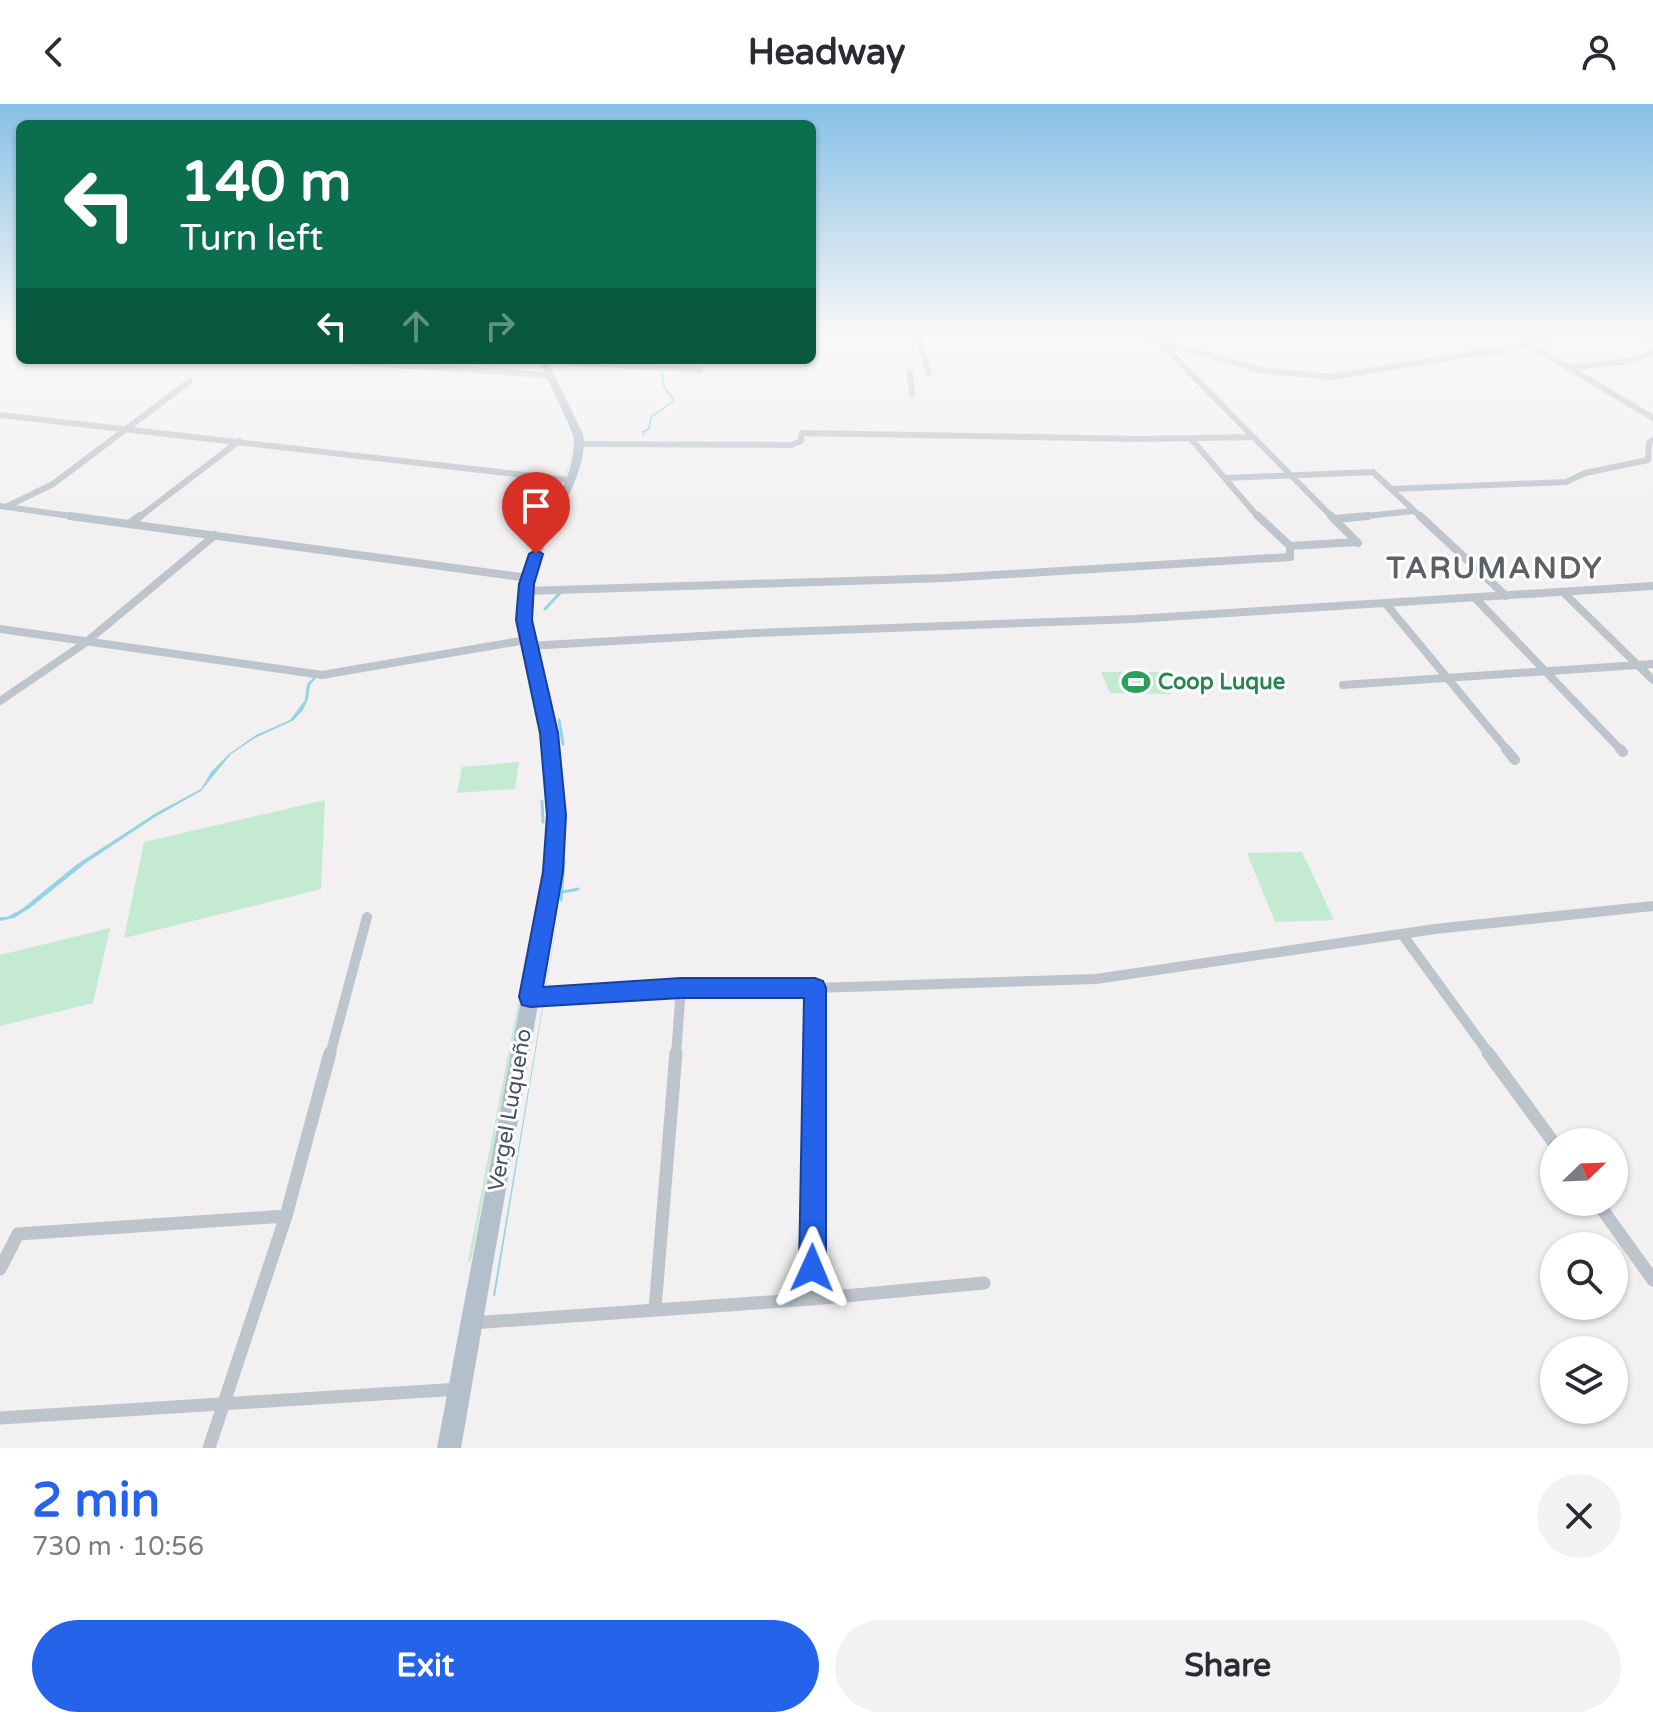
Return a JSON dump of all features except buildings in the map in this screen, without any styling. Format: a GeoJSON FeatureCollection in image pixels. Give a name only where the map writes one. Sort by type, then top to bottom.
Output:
{"type":"FeatureCollection","features":[{"type":"Feature","properties":{"kind":"main road"},"geometry":{"type":"LineString","coordinates":[[562,400],[580,444]]}},
{"type":"Feature","properties":{"kind":"main road","name":"Vergel Luqueño"},"geometry":{"type":"LineString","coordinates":[[449,1448],[540,997],[553,872],[556,815],[549,733],[527,643],[525,591],[580,444]]}},
{"type":"Feature","properties":{"kind":"street"},"geometry":{"type":"LineString","coordinates":[[3,506],[53,484],[165,400]]}},
{"type":"Feature","properties":{"kind":"street"},"geometry":{"type":"LineString","coordinates":[[1192,440],[1265,524],[1290,546],[1358,542],[1217,400]]}},
{"type":"Feature","properties":{"kind":"street"},"geometry":{"type":"LineString","coordinates":[[1622,400],[1653,418]]}},
{"type":"Feature","properties":{"kind":"street"},"geometry":{"type":"LineString","coordinates":[[0,415],[568,480]]}},
{"type":"Feature","properties":{"kind":"street"},"geometry":{"type":"LineString","coordinates":[[580,444],[791,445],[801,441],[802,433],[1192,440],[1254,437]]}},
{"type":"Feature","properties":{"kind":"street"},"geometry":{"type":"LineString","coordinates":[[1391,489],[1566,482],[1585,473],[1648,460],[1649,443],[1653,440]]}},
{"type":"Feature","properties":{"kind":"street"},"geometry":{"type":"LineString","coordinates":[[129,524],[239,441]]}},
{"type":"Feature","properties":{"kind":"street"},"geometry":{"type":"LineString","coordinates":[[1225,478],[1373,472],[1506,596]]}},
{"type":"Feature","properties":{"kind":"street"},"geometry":{"type":"LineString","coordinates":[[3,506],[528,578]]}},
{"type":"Feature","properties":{"kind":"street"},"geometry":{"type":"LineString","coordinates":[[1334,519],[1413,511]]}},
{"type":"Feature","properties":{"kind":"street"},"geometry":{"type":"LineString","coordinates":[[0,701],[85,643],[215,535]]}},
{"type":"Feature","properties":{"kind":"street"},"geometry":{"type":"LineString","coordinates":[[525,591],[1073,573],[1261,561],[1290,557],[1290,546]]}},
{"type":"Feature","properties":{"kind":"street"},"geometry":{"type":"LineString","coordinates":[[0,629],[322,675],[527,643],[1026,625],[1651,588]]}},
{"type":"Feature","properties":{"kind":"street"},"geometry":{"type":"LineString","coordinates":[[1563,592],[1653,680]]}},
{"type":"Feature","properties":{"kind":"street"},"geometry":{"type":"LineString","coordinates":[[1475,598],[1623,752]]}},
{"type":"Feature","properties":{"kind":"street"},"geometry":{"type":"LineString","coordinates":[[1386,604],[1515,760]]}},
{"type":"Feature","properties":{"kind":"street"},"geometry":{"type":"LineString","coordinates":[[1343,685],[1653,664]]}},
{"type":"Feature","properties":{"kind":"street"},"geometry":{"type":"LineString","coordinates":[[540,997],[681,988],[815,988],[1096,979],[1402,934],[1653,906]]}},
{"type":"Feature","properties":{"kind":"street"},"geometry":{"type":"LineString","coordinates":[[209,1448],[286,1216],[367,917]]}},
{"type":"Feature","properties":{"kind":"street"},"geometry":{"type":"LineString","coordinates":[[1402,934],[1543,1128]]}},
{"type":"Feature","properties":{"kind":"street"},"geometry":{"type":"LineString","coordinates":[[655,1309],[681,988]]}},
{"type":"Feature","properties":{"kind":"street"},"geometry":{"type":"LineString","coordinates":[[812,1299],[815,988]]}},
{"type":"Feature","properties":{"kind":"street"},"geometry":{"type":"LineString","coordinates":[[0,1269],[18,1234],[286,1216]]}},
{"type":"Feature","properties":{"kind":"street"},"geometry":{"type":"LineString","coordinates":[[1607,1216],[1653,1280]]}},
{"type":"Feature","properties":{"kind":"street"},"geometry":{"type":"LineString","coordinates":[[472,1323],[812,1299],[984,1283]]}},
{"type":"Feature","properties":{"kind":"street"},"geometry":{"type":"LineString","coordinates":[[0,1418],[460,1389]]}},
{"type":"Feature","properties":{"kind":"green space"},"geometry":{"type":"Polygon","coordinates":[[[557,400],[573,428],[576,441],[572,460],[526,571],[571,460],[575,438],[557,400]]]}},
{"type":"Feature","properties":{"kind":"green space"},"geometry":{"type":"Polygon","coordinates":[[[525,575],[537,708],[546,758],[548,827],[541,896],[471,1261],[468,1261],[539,896],[546,827],[544,759],[519,637],[519,596],[525,575]]]}},
{"type":"Feature","properties":{"kind":"green space","name":"Coop Luque"},"geometry":{"type":"Polygon","coordinates":[[[1101,672],[1161,672],[1171,694],[1110,693],[1101,672]]]}},
{"type":"Feature","properties":{"kind":"green space"},"geometry":{"type":"Polygon","coordinates":[[[519,762],[515,789],[457,793],[462,767],[519,762]]]}},
{"type":"Feature","properties":{"kind":"green space"},"geometry":{"type":"Polygon","coordinates":[[[325,800],[321,889],[124,938],[144,842],[325,800]]]}},
{"type":"Feature","properties":{"kind":"green space"},"geometry":{"type":"Polygon","coordinates":[[[1302,852],[1334,920],[1275,922],[1247,853],[1302,852]]]}},
{"type":"Feature","properties":{"kind":"green space"},"geometry":{"type":"Polygon","coordinates":[[[110,928],[93,1003],[0,1026],[0,955],[110,928]]]}},
{"type":"Feature","properties":{"kind":"water"},"geometry":{"type":"Polygon","coordinates":[[[316,678],[310,685],[308,699],[294,720],[255,738],[231,754],[201,791],[86,863],[30,908],[14,918],[0,921],[0,917],[22,909],[76,865],[156,813],[201,789],[211,772],[229,754],[256,735],[290,720],[305,700],[307,684],[316,678]]]}},
{"type":"Feature","properties":{"kind":"water"},"geometry":{"type":"Polygon","coordinates":[[[561,898],[495,1296],[493,1296],[561,898]]]}},
{"type":"Feature","properties":{"kind":"waterway"},"geometry":{"type":"LineString","coordinates":[[644,435],[643,432],[649,429],[651,417],[673,400]]}},
{"type":"Feature","properties":{"kind":"waterway"},"geometry":{"type":"LineString","coordinates":[[545,609],[561,592]]}},
{"type":"Feature","properties":{"kind":"waterway"},"geometry":{"type":"LineString","coordinates":[[559,720],[563,744]]}},
{"type":"Feature","properties":{"kind":"waterway"},"geometry":{"type":"LineString","coordinates":[[542,801],[543,822]]}},
{"type":"Feature","properties":{"kind":"waterway"},"geometry":{"type":"LineString","coordinates":[[561,900],[564,860]]}},
{"type":"Feature","properties":{"kind":"waterway"},"geometry":{"type":"LineString","coordinates":[[563,892],[578,889]]}},
{"type":"Feature","properties":{"kind":"place","name":"Coop Luque"},"geometry":{"type":"Point","coordinates":[1136,682]}},
{"type":"Feature","properties":{"kind":"district","name":"TARUMANDY"},"geometry":{"type":"Point","coordinates":[1495,568]}},
{"type":"Feature","properties":{"kind":"route"},"geometry":{"type":"LineString","coordinates":[[536,554],[526,584],[524,620],[549,733],[556,815],[553,872],[530,997],[681,988],[815,988],[812,1268]]}}]}
